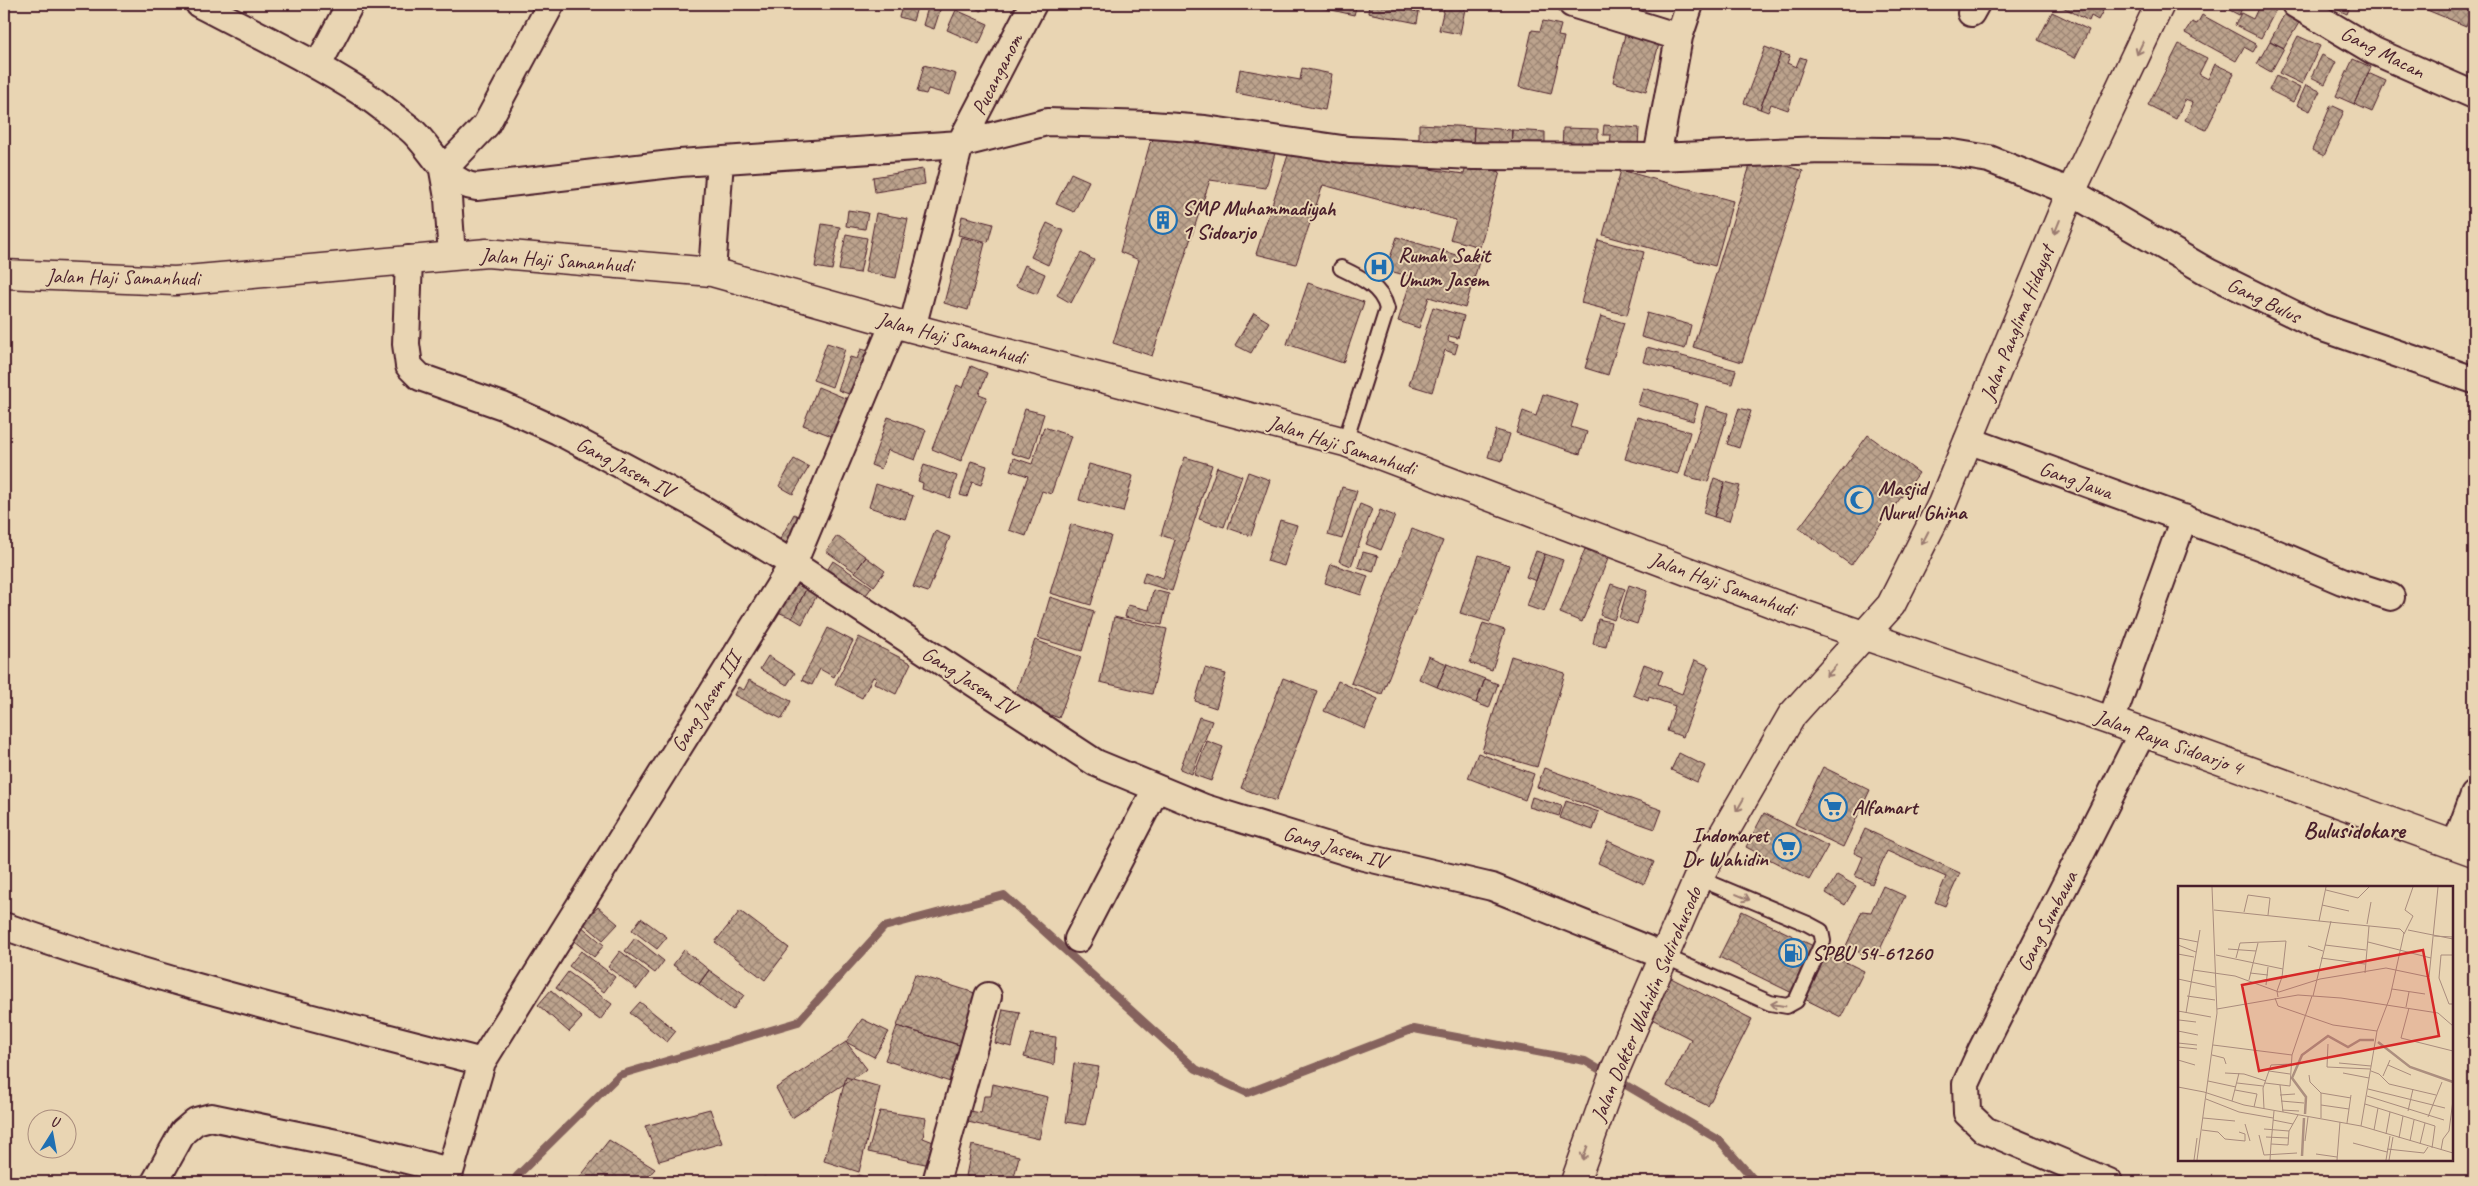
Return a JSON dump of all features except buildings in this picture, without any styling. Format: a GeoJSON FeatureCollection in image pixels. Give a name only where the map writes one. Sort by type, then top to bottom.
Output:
{"type":"FeatureCollection","features":[{"type":"Feature","properties":{"kind":"street"},"geometry":{"type":"LineString","coordinates":[[199,4],[318,65],[365,95],[419,136],[443,170],[448,198],[452,256]]}},
{"type":"Feature","properties":{"kind":"street"},"geometry":{"type":"LineString","coordinates":[[318,65],[350,4]]}},
{"type":"Feature","properties":{"kind":"street"},"geometry":{"type":"LineString","coordinates":[[443,170],[486,125],[551,4]]}},
{"type":"Feature","properties":{"kind":"street","name":"Pucanganom"},"geometry":{"type":"LineString","coordinates":[[903,325],[960,144],[1033,4]]}},
{"type":"Feature","properties":{"kind":"street"},"geometry":{"type":"LineString","coordinates":[[1572,4],[1679,37]]}},
{"type":"Feature","properties":{"kind":"street"},"geometry":{"type":"LineString","coordinates":[[1657,157],[1679,37],[1690,4]]}},
{"type":"Feature","properties":{"kind":"street","name":"Jalan Panglima Hidayat"},"geometry":{"type":"LineString","coordinates":[[1863,635],[1891,605],[1942,504],[2071,192],[2160,4]]}},
{"type":"Feature","properties":{"kind":"street","name":"Gang Macan"},"geometry":{"type":"LineString","coordinates":[[2295,4],[2374,51],[2474,95]]}},
{"type":"Feature","properties":{"kind":"street","name":"Gang Bulus"},"geometry":{"type":"LineString","coordinates":[[443,170],[465,184],[476,187],[720,161],[960,144],[1047,122],[1151,124],[1205,129],[1349,150],[1473,156],[1657,157],[1821,150],[1947,152],[1989,159],[2071,192],[2208,272],[2320,327],[2472,380]]}},
{"type":"Feature","properties":{"kind":"street"},"geometry":{"type":"LineString","coordinates":[[712,272],[720,161]]}},
{"type":"Feature","properties":{"kind":"street","name":"Jalan Haji Samanhudi"},"geometry":{"type":"LineString","coordinates":[[4,274],[175,281],[409,258],[488,253],[712,272],[903,325],[1345,442],[1782,607],[1863,635]]}},
{"type":"Feature","properties":{"kind":"street","name":"Gang Jasem IV"},"geometry":{"type":"LineString","coordinates":[[409,258],[406,344],[409,366],[420,376],[504,406],[558,430],[698,506],[793,564],[1096,763],[1205,808],[1364,857],[1492,887],[1664,956]]}},
{"type":"Feature","properties":{"kind":"street","name":"Gang Jasem III"},"geometry":{"type":"LineString","coordinates":[[449,1177],[482,1062],[793,564],[903,325]]}},
{"type":"Feature","properties":{"kind":"street","name":"Gang Jawa"},"geometry":{"type":"LineString","coordinates":[[1968,440],[2264,548],[2342,582],[2391,597]]}},
{"type":"Feature","properties":{"kind":"street"},"geometry":{"type":"LineString","coordinates":[[2111,721],[2184,518]]}},
{"type":"Feature","properties":{"kind":"street","name":"Jalan Raya Sidoarjo 4"},"geometry":{"type":"LineString","coordinates":[[1863,635],[2111,721],[2465,848]]}},
{"type":"Feature","properties":{"kind":"street","name":"Jalan Dokter Wahidin Sudirohusodo"},"geometry":{"type":"LineString","coordinates":[[1575,1182],[1615,1070],[1698,878],[1792,715],[1863,635]]}},
{"type":"Feature","properties":{"kind":"street","name":"Gang Sumbawa"},"geometry":{"type":"LineString","coordinates":[[2109,1182],[1985,1130],[1967,1113],[1966,1084],[2142,733]]}},
{"type":"Feature","properties":{"kind":"street"},"geometry":{"type":"LineString","coordinates":[[1078,939],[1156,789]]}},
{"type":"Feature","properties":{"kind":"street"},"geometry":{"type":"LineString","coordinates":[[2465,848],[2474,795]]}},
{"type":"Feature","properties":{"kind":"street"},"geometry":{"type":"LineString","coordinates":[[4,926],[60,946],[247,1000],[482,1062]]}},
{"type":"Feature","properties":{"kind":"street"},"geometry":{"type":"LineString","coordinates":[[936,1182],[988,996]]}},
{"type":"Feature","properties":{"kind":"street"},"geometry":{"type":"LineString","coordinates":[[155,1182],[183,1132],[196,1121],[212,1117],[351,1146],[449,1177]]}},
{"type":"Feature","properties":{"kind":"lane"},"geometry":{"type":"LineString","coordinates":[[1341,268],[1363,278],[1385,298],[1388,309],[1345,442]]}},
{"type":"Feature","properties":{"kind":"lane"},"geometry":{"type":"LineString","coordinates":[[1664,956],[1770,1003],[1787,1006],[1796,1001],[1823,941],[1821,931],[1808,924],[1698,878]]}},
{"type":"Feature","properties":{"kind":"waterway"},"geometry":{"type":"LineString","coordinates":[[514,1182],[517,1176],[619,1075],[798,1022],[884,927],[1004,895],[1196,1069],[1247,1093],[1414,1029],[1585,1061],[1719,1140],[1756,1182]]}},
{"type":"Feature","properties":{"kind":"place","name":"SMP Muhammadiyah 1 Sidoarjo"},"geometry":{"type":"Point","coordinates":[1163,220]}},
{"type":"Feature","properties":{"kind":"place","name":"Rumah Sakit Umum Jasem"},"geometry":{"type":"Point","coordinates":[1379,267]}},
{"type":"Feature","properties":{"kind":"place","name":"Masjid Nurul Ghina"},"geometry":{"type":"Point","coordinates":[1859,500]}},
{"type":"Feature","properties":{"kind":"place","name":"Alfamart"},"geometry":{"type":"Point","coordinates":[1833,807]}},
{"type":"Feature","properties":{"kind":"place","name":"Indomaret Dr Wahidin"},"geometry":{"type":"Point","coordinates":[1787,847]}},
{"type":"Feature","properties":{"kind":"place","name":"SPBU 54-61260"},"geometry":{"type":"Point","coordinates":[1793,953]}},
{"type":"Feature","properties":{"kind":"district","name":"Bulusidokare"},"geometry":{"type":"Point","coordinates":[2354,830]}}]}
